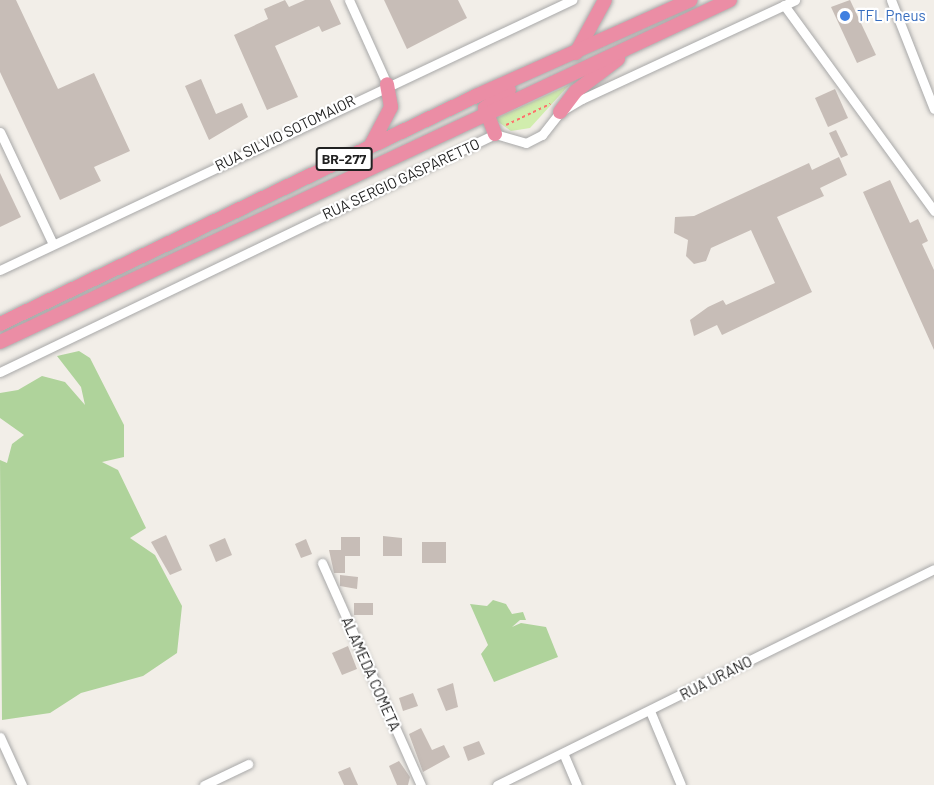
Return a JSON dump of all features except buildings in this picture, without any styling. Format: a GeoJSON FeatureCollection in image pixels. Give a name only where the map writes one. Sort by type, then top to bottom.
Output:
{"type":"FeatureCollection","features":[{"type":"Feature","properties":{"kind":"highway"},"geometry":{"type":"LineString","coordinates":[[495,134],[485,118],[485,108],[498,96],[577,53],[605,0]]}},
{"type":"Feature","properties":{"kind":"highway","name":"BR-277"},"geometry":{"type":"LineString","coordinates":[[0,324],[370,147],[691,0]]}},
{"type":"Feature","properties":{"kind":"highway","name":"BR-277"},"geometry":{"type":"LineString","coordinates":[[0,342],[485,118],[640,41],[730,0]]}},
{"type":"Feature","properties":{"kind":"highway"},"geometry":{"type":"LineString","coordinates":[[560,112],[576,91],[640,41]]}},
{"type":"Feature","properties":{"kind":"highway"},"geometry":{"type":"LineString","coordinates":[[370,147],[391,107],[387,84]]}},
{"type":"Feature","properties":{"kind":"highway"},"geometry":{"type":"LineString","coordinates":[[0,347],[15,335]]}},
{"type":"Feature","properties":{"kind":"street"},"geometry":{"type":"LineString","coordinates":[[349,0],[387,84]]}},
{"type":"Feature","properties":{"kind":"street","name":"RUA SILVIO SOTOMAIOR"},"geometry":{"type":"LineString","coordinates":[[0,270],[387,84],[572,0]]}},
{"type":"Feature","properties":{"kind":"street","name":"RUA SERGIO GASPARETTO"},"geometry":{"type":"LineString","coordinates":[[0,372],[495,134],[526,143],[542,135],[560,112],[795,0]]}},
{"type":"Feature","properties":{"kind":"street"},"geometry":{"type":"LineString","coordinates":[[891,0],[934,109]]}},
{"type":"Feature","properties":{"kind":"street"},"geometry":{"type":"LineString","coordinates":[[784,5],[924,193],[934,211]]}},
{"type":"Feature","properties":{"kind":"street"},"geometry":{"type":"LineString","coordinates":[[0,132],[53,244]]}},
{"type":"Feature","properties":{"kind":"street"},"geometry":{"type":"LineString","coordinates":[[924,193],[934,187]]}},
{"type":"Feature","properties":{"kind":"street","name":"ALAMEDA COMETA"},"geometry":{"type":"LineString","coordinates":[[322,563],[421,785]]}},
{"type":"Feature","properties":{"kind":"street","name":"RUA URANO"},"geometry":{"type":"LineString","coordinates":[[497,785],[564,755],[934,569]]}},
{"type":"Feature","properties":{"kind":"street"},"geometry":{"type":"LineString","coordinates":[[650,711],[681,785]]}},
{"type":"Feature","properties":{"kind":"street"},"geometry":{"type":"LineString","coordinates":[[0,737],[22,785]]}},
{"type":"Feature","properties":{"kind":"street"},"geometry":{"type":"LineString","coordinates":[[564,755],[577,785]]}},
{"type":"Feature","properties":{"kind":"street"},"geometry":{"type":"LineString","coordinates":[[204,785],[248,764]]}},
{"type":"Feature","properties":{"kind":"green space"},"geometry":{"type":"Polygon","coordinates":[[[569,85],[530,128],[511,131],[494,119],[569,85]]]}},
{"type":"Feature","properties":{"kind":"green space"},"geometry":{"type":"Polygon","coordinates":[[[79,351],[90,358],[124,425],[124,457],[102,462],[118,470],[146,528],[130,538],[155,555],[182,606],[177,653],[143,676],[81,693],[50,713],[2,720],[0,460],[7,463],[12,444],[24,435],[0,418],[0,393],[18,390],[42,376],[65,382],[85,405],[81,387],[57,356],[79,351]]]}},
{"type":"Feature","properties":{"kind":"green space"},"geometry":{"type":"Polygon","coordinates":[[[493,600],[506,604],[512,614],[523,612],[526,620],[520,620],[512,627],[521,623],[546,627],[558,657],[494,682],[481,654],[488,645],[470,604],[487,606],[493,600]]]}},
{"type":"Feature","properties":{"kind":"place","name":"TFL Pneus"},"geometry":{"type":"Point","coordinates":[845,16]}}]}
